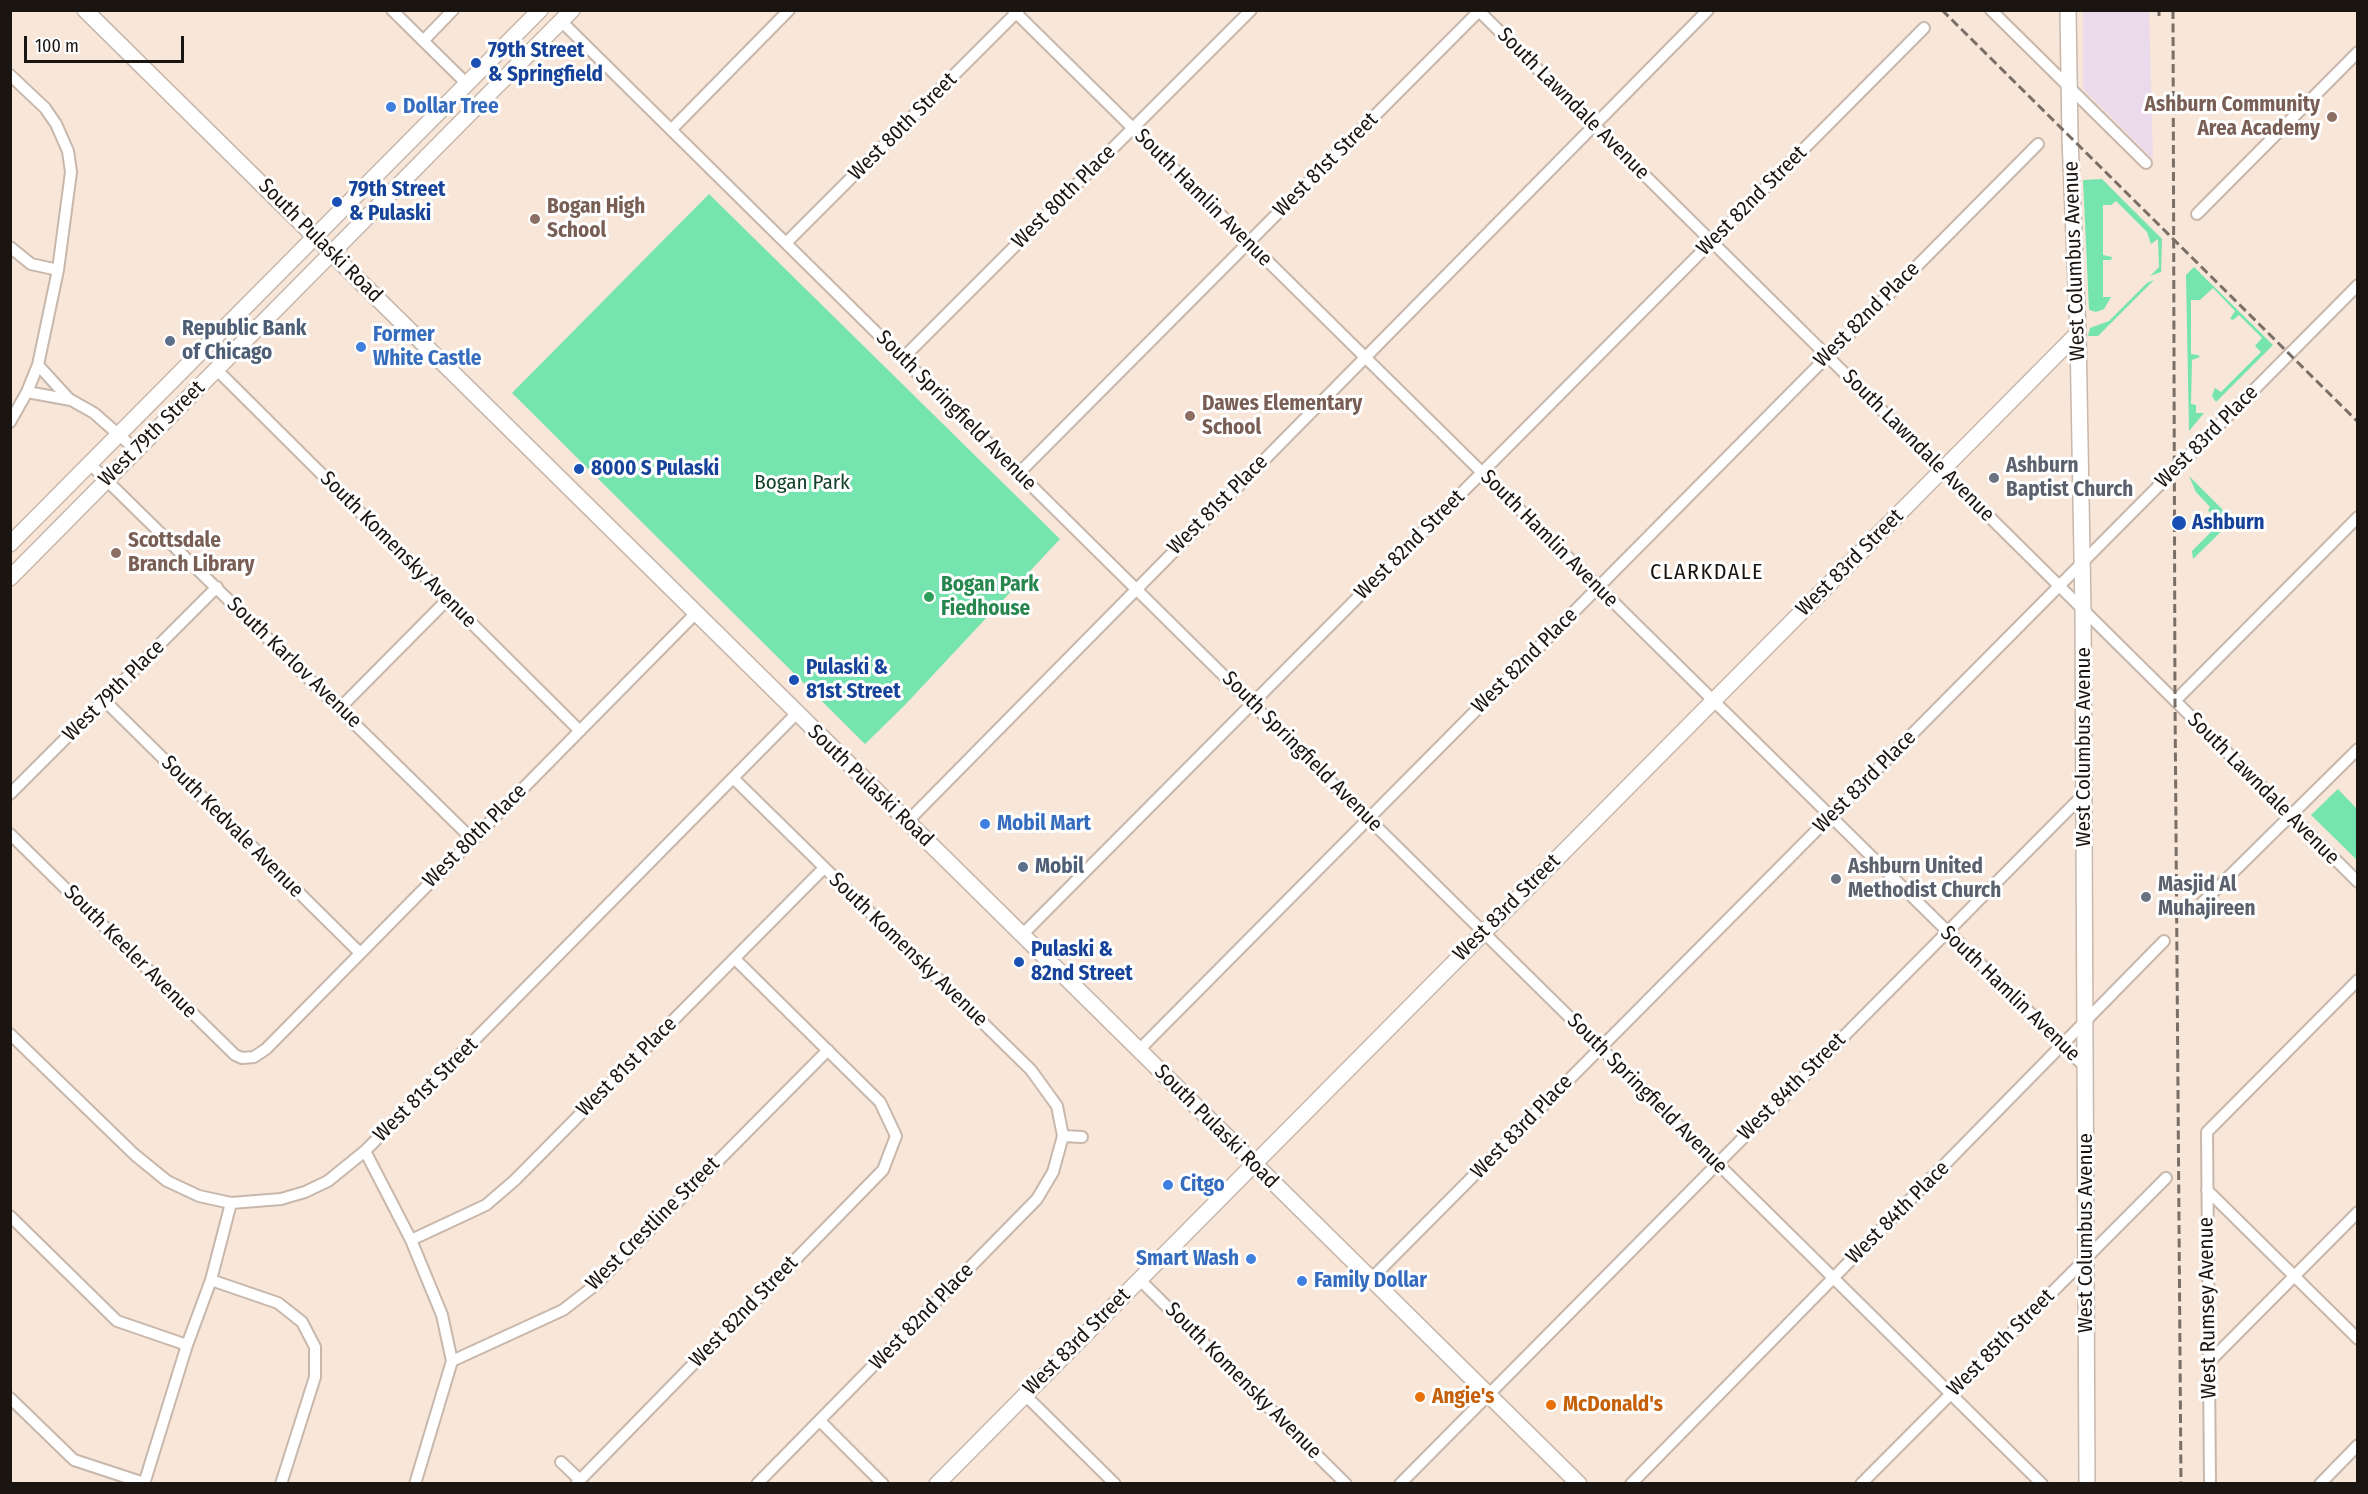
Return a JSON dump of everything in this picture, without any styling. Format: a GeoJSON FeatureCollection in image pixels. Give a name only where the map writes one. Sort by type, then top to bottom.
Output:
{"type":"FeatureCollection","features":[{"type":"Feature","properties":{"kind":"main road","name":"West 79th Street"},"geometry":{"type":"LineString","coordinates":[[10,544],[540,10]]}},
{"type":"Feature","properties":{"kind":"main road","name":"West Columbus Avenue"},"geometry":{"type":"LineString","coordinates":[[2068,10],[2078,333],[2083,610],[2087,1484]]}},
{"type":"Feature","properties":{"kind":"main road","name":"South Pulaski Road"},"geometry":{"type":"LineString","coordinates":[[89,12],[796,714],[1579,1484]]}},
{"type":"Feature","properties":{"kind":"main road","name":"West 79th Street"},"geometry":{"type":"LineString","coordinates":[[10,578],[567,16]]}},
{"type":"Feature","properties":{"kind":"main road","name":"West 83rd Street"},"geometry":{"type":"LineString","coordinates":[[937,1484],[2078,333]]}},
{"type":"Feature","properties":{"kind":"street"},"geometry":{"type":"LineString","coordinates":[[392,10],[467,84]]}},
{"type":"Feature","properties":{"kind":"street"},"geometry":{"type":"LineString","coordinates":[[423,41],[453,10]]}},
{"type":"Feature","properties":{"kind":"street"},"geometry":{"type":"LineString","coordinates":[[671,130],[789,10]]}},
{"type":"Feature","properties":{"kind":"street","name":"West 80th Place"},"geometry":{"type":"LineString","coordinates":[[903,358],[1251,10]]}},
{"type":"Feature","properties":{"kind":"street","name":"West 81st Place"},"geometry":{"type":"LineString","coordinates":[[907,822],[1708,10]]}},
{"type":"Feature","properties":{"kind":"street"},"geometry":{"type":"LineString","coordinates":[[1990,10],[2146,163]]}},
{"type":"Feature","properties":{"kind":"street","name":"South Lawndale Avenue"},"geometry":{"type":"LineString","coordinates":[[1479,11],[2358,882]]}},
{"type":"Feature","properties":{"kind":"street","name":"West 81st Street"},"geometry":{"type":"LineString","coordinates":[[1019,473],[1479,11]]}},
{"type":"Feature","properties":{"kind":"street","name":"South Hamlin Avenue"},"geometry":{"type":"LineString","coordinates":[[1016,12],[2085,1067]]}},
{"type":"Feature","properties":{"kind":"street","name":"West 80th Street"},"geometry":{"type":"LineString","coordinates":[[786,243],[1016,12]]}},
{"type":"Feature","properties":{"kind":"street","name":"South Springfield Avenue"},"geometry":{"type":"LineString","coordinates":[[567,16],[671,130],[2042,1484]]}},
{"type":"Feature","properties":{"kind":"street","name":"West 82nd Street"},"geometry":{"type":"LineString","coordinates":[[1022,935],[1924,28]]}},
{"type":"Feature","properties":{"kind":"street"},"geometry":{"type":"LineString","coordinates":[[2197,214],[2358,52]]}},
{"type":"Feature","properties":{"kind":"street"},"geometry":{"type":"LineString","coordinates":[[10,75],[52,117],[68,151],[71,172],[58,270],[38,365],[27,392],[10,422]]}},
{"type":"Feature","properties":{"kind":"street","name":"West 82nd Place"},"geometry":{"type":"LineString","coordinates":[[1138,1050],[2038,144]]}},
{"type":"Feature","properties":{"kind":"street"},"geometry":{"type":"LineString","coordinates":[[10,248],[31,264],[58,270]]}},
{"type":"Feature","properties":{"kind":"street","name":"West 83rd Place"},"geometry":{"type":"LineString","coordinates":[[1371,1279],[2358,285]]}},
{"type":"Feature","properties":{"kind":"street"},"geometry":{"type":"LineString","coordinates":[[38,365],[71,400],[94,413],[136,450]]}},
{"type":"Feature","properties":{"kind":"street","name":"South Komensky Avenue"},"geometry":{"type":"LineString","coordinates":[[216,369],[580,731]]}},
{"type":"Feature","properties":{"kind":"street"},"geometry":{"type":"LineString","coordinates":[[27,392],[71,400]]}},
{"type":"Feature","properties":{"kind":"street","name":"South Karlov Avenue"},"geometry":{"type":"LineString","coordinates":[[89,463],[472,839]]}},
{"type":"Feature","properties":{"kind":"street"},"geometry":{"type":"LineString","coordinates":[[2175,701],[2358,517]]}},
{"type":"Feature","properties":{"kind":"street","name":"West 79th Place"},"geometry":{"type":"LineString","coordinates":[[10,794],[217,587]]}},
{"type":"Feature","properties":{"kind":"street"},"geometry":{"type":"LineString","coordinates":[[340,708],[448,599]]}},
{"type":"Feature","properties":{"kind":"street","name":"West 80th Place"},"geometry":{"type":"LineString","coordinates":[[254,1057],[266,1049],[695,614]]}},
{"type":"Feature","properties":{"kind":"street","name":"South Kedvale Avenue"},"geometry":{"type":"LineString","coordinates":[[105,701],[360,953]]}},
{"type":"Feature","properties":{"kind":"street","name":"West 81st Street"},"geometry":{"type":"LineString","coordinates":[[10,1034],[135,1155],[167,1181],[199,1196],[231,1203],[281,1199],[305,1192],[328,1181],[365,1151],[796,714]]}},
{"type":"Feature","properties":{"kind":"street"},"geometry":{"type":"LineString","coordinates":[[2202,903],[2358,749]]}},
{"type":"Feature","properties":{"kind":"street","name":"South Komensky Avenue"},"geometry":{"type":"LineString","coordinates":[[733,778],[1031,1070],[1057,1106],[1063,1136]]}},
{"type":"Feature","properties":{"kind":"street","name":"West 84th Street"},"geometry":{"type":"LineString","coordinates":[[1400,1484],[2084,794]]}},
{"type":"Feature","properties":{"kind":"street","name":"South Keeler Avenue"},"geometry":{"type":"LineString","coordinates":[[10,834],[235,1055],[242,1058],[254,1057]]}},
{"type":"Feature","properties":{"kind":"street","name":"West 81st Place"},"geometry":{"type":"LineString","coordinates":[[411,1240],[486,1206],[508,1187],[824,868]]}},
{"type":"Feature","properties":{"kind":"street","name":"West 84th Place"},"geometry":{"type":"LineString","coordinates":[[1631,1484],[2164,941]]}},
{"type":"Feature","properties":{"kind":"street"},"geometry":{"type":"LineString","coordinates":[[735,960],[880,1102],[896,1136],[908,1137]]}},
{"type":"Feature","properties":{"kind":"street","name":"West Rumsey Avenue"},"geometry":{"type":"LineString","coordinates":[[2210,1484],[2207,1132],[2358,980]]}},
{"type":"Feature","properties":{"kind":"street","name":"West Crestline Street"},"geometry":{"type":"LineString","coordinates":[[452,1361],[563,1310],[594,1286],[828,1050]]}},
{"type":"Feature","properties":{"kind":"street","name":"West 82nd Street"},"geometry":{"type":"LineString","coordinates":[[561,1462],[578,1482],[884,1170],[896,1136]]}},
{"type":"Feature","properties":{"kind":"street"},"geometry":{"type":"LineString","coordinates":[[1063,1136],[1082,1137]]}},
{"type":"Feature","properties":{"kind":"street","name":"West 82nd Place"},"geometry":{"type":"LineString","coordinates":[[757,1484],[1037,1199],[1053,1172],[1063,1136]]}},
{"type":"Feature","properties":{"kind":"street"},"geometry":{"type":"LineString","coordinates":[[365,1151],[411,1240],[442,1315],[452,1361],[415,1484]]}},
{"type":"Feature","properties":{"kind":"street","name":"West 85th Street"},"geometry":{"type":"LineString","coordinates":[[1861,1484],[2166,1178]]}},
{"type":"Feature","properties":{"kind":"street"},"geometry":{"type":"LineString","coordinates":[[2207,1190],[2358,1339]]}},
{"type":"Feature","properties":{"kind":"street"},"geometry":{"type":"LineString","coordinates":[[10,1398],[74,1461],[144,1483],[187,1345],[211,1280],[231,1203]]}},
{"type":"Feature","properties":{"kind":"street"},"geometry":{"type":"LineString","coordinates":[[2210,1361],[2358,1212]]}},
{"type":"Feature","properties":{"kind":"street"},"geometry":{"type":"LineString","coordinates":[[10,1216],[117,1321],[187,1345]]}},
{"type":"Feature","properties":{"kind":"street","name":"South Komensky Avenue"},"geometry":{"type":"LineString","coordinates":[[1139,1279],[1346,1484]]}},
{"type":"Feature","properties":{"kind":"street"},"geometry":{"type":"LineString","coordinates":[[211,1280],[278,1303],[302,1322],[315,1347],[315,1377],[281,1484]]}},
{"type":"Feature","properties":{"kind":"street"},"geometry":{"type":"LineString","coordinates":[[1025,1395],[1115,1484]]}},
{"type":"Feature","properties":{"kind":"street"},"geometry":{"type":"LineString","coordinates":[[820,1421],[883,1484]]}},
{"type":"Feature","properties":{"kind":"street"},"geometry":{"type":"LineString","coordinates":[[2320,1484],[2358,1445]]}},
{"type":"Feature","properties":{"kind":"shaded area"},"geometry":{"type":"Polygon","coordinates":[[[2083,11],[2149,11],[2153,159],[2083,89],[2083,11]]]}},
{"type":"Feature","properties":{"kind":"green space"},"geometry":{"type":"Polygon","coordinates":[[[2102,179],[2162,239],[2161,272],[2150,276],[2159,267],[2158,239],[2151,244],[2147,232],[2116,201],[2111,205],[2103,205],[2103,255],[2112,257],[2111,260],[2103,260],[2103,297],[2111,297],[2104,309],[2096,312],[2089,310],[2083,180],[2102,179]]]}},
{"type":"Feature","properties":{"kind":"green space","name":"Bogan Park"},"geometry":{"type":"Polygon","coordinates":[[[709,194],[1060,539],[904,706],[865,744],[512,393],[709,194]]]}},
{"type":"Feature","properties":{"kind":"green space"},"geometry":{"type":"Polygon","coordinates":[[[2194,267],[2273,345],[2216,402],[2212,396],[2215,388],[2221,392],[2261,352],[2255,346],[2262,338],[2239,315],[2233,320],[2230,319],[2235,311],[2213,288],[2200,300],[2191,300],[2191,354],[2200,357],[2192,360],[2191,404],[2196,405],[2196,413],[2204,413],[2189,431],[2186,275],[2194,267]]]}},
{"type":"Feature","properties":{"kind":"green space"},"geometry":{"type":"Polygon","coordinates":[[[2154,280],[2098,336],[2088,336],[2090,328],[2109,321],[2147,283],[2154,280]]]}},
{"type":"Feature","properties":{"kind":"green space"},"geometry":{"type":"Polygon","coordinates":[[[2189,476],[2233,520],[2193,559],[2192,551],[2211,532],[2212,515],[2208,510],[2210,507],[2196,492],[2189,476]]]}},
{"type":"Feature","properties":{"kind":"green space"},"geometry":{"type":"Polygon","coordinates":[[[2338,789],[2357,809],[2357,860],[2311,815],[2338,789]]]}},
{"type":"Feature","properties":{"kind":"railway"},"geometry":{"type":"LineString","coordinates":[[1942,10],[2358,422]]}},
{"type":"Feature","properties":{"kind":"railway"},"geometry":{"type":"LineString","coordinates":[[2159,10],[2159,16]]}},
{"type":"Feature","properties":{"kind":"railway"},"geometry":{"type":"LineString","coordinates":[[2173,10],[2181,1484]]}},
{"type":"Feature","properties":{"kind":"place","name":"79th Street & Springfield"},"geometry":{"type":"Point","coordinates":[476,63]}},
{"type":"Feature","properties":{"kind":"place","name":"Dollar Tree"},"geometry":{"type":"Point","coordinates":[391,107]}},
{"type":"Feature","properties":{"kind":"place","name":"Ashburn Community Area Academy"},"geometry":{"type":"Point","coordinates":[2332,117]}},
{"type":"Feature","properties":{"kind":"place","name":"79th Street & Pulaski"},"geometry":{"type":"Point","coordinates":[337,202]}},
{"type":"Feature","properties":{"kind":"place","name":"Bogan High School"},"geometry":{"type":"Point","coordinates":[535,219]}},
{"type":"Feature","properties":{"kind":"place","name":"Republic Bank of Chicago"},"geometry":{"type":"Point","coordinates":[170,341]}},
{"type":"Feature","properties":{"kind":"place","name":"Former White Castle"},"geometry":{"type":"Point","coordinates":[361,347]}},
{"type":"Feature","properties":{"kind":"place","name":"Dawes Elementary School"},"geometry":{"type":"Point","coordinates":[1190,416]}},
{"type":"Feature","properties":{"kind":"place","name":"8000 S Pulaski"},"geometry":{"type":"Point","coordinates":[579,469]}},
{"type":"Feature","properties":{"kind":"place","name":"Ashburn Baptist Church"},"geometry":{"type":"Point","coordinates":[1994,478]}},
{"type":"Feature","properties":{"kind":"place","name":"Ashburn"},"geometry":{"type":"Point","coordinates":[2179,523]}},
{"type":"Feature","properties":{"kind":"place","name":"Scottsdale Branch Library"},"geometry":{"type":"Point","coordinates":[116,553]}},
{"type":"Feature","properties":{"kind":"place","name":"Bogan Park Fiedhouse"},"geometry":{"type":"Point","coordinates":[929,597]}},
{"type":"Feature","properties":{"kind":"place","name":"Pulaski & 81st Street"},"geometry":{"type":"Point","coordinates":[794,680]}},
{"type":"Feature","properties":{"kind":"place","name":"Mobil Mart"},"geometry":{"type":"Point","coordinates":[985,824]}},
{"type":"Feature","properties":{"kind":"place","name":"Mobil"},"geometry":{"type":"Point","coordinates":[1023,867]}},
{"type":"Feature","properties":{"kind":"place","name":"Ashburn United Methodist Church"},"geometry":{"type":"Point","coordinates":[1836,879]}},
{"type":"Feature","properties":{"kind":"place","name":"Masjid Al Muhajireen"},"geometry":{"type":"Point","coordinates":[2146,897]}},
{"type":"Feature","properties":{"kind":"place","name":"Pulaski & 82nd Street"},"geometry":{"type":"Point","coordinates":[1019,962]}},
{"type":"Feature","properties":{"kind":"place","name":"Citgo"},"geometry":{"type":"Point","coordinates":[1168,1185]}},
{"type":"Feature","properties":{"kind":"place","name":"Smart Wash"},"geometry":{"type":"Point","coordinates":[1251,1259]}},
{"type":"Feature","properties":{"kind":"place","name":"Family Dollar"},"geometry":{"type":"Point","coordinates":[1302,1281]}},
{"type":"Feature","properties":{"kind":"place","name":"Angie's"},"geometry":{"type":"Point","coordinates":[1420,1397]}},
{"type":"Feature","properties":{"kind":"place","name":"McDonald's"},"geometry":{"type":"Point","coordinates":[1551,1405]}},
{"type":"Feature","properties":{"kind":"district","name":"CLARKDALE"},"geometry":{"type":"Point","coordinates":[1707,573]}}]}
